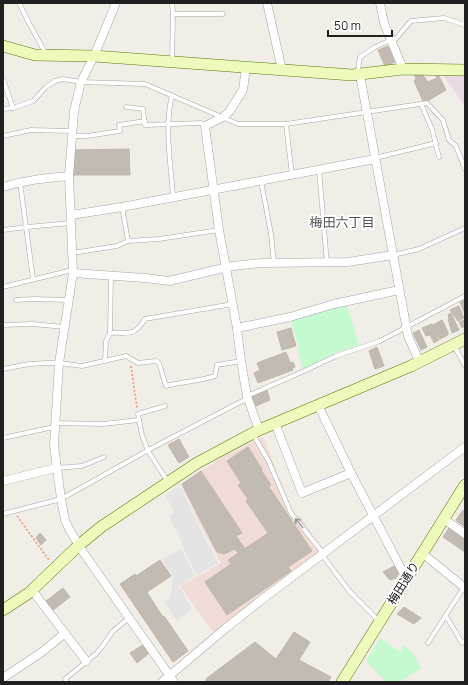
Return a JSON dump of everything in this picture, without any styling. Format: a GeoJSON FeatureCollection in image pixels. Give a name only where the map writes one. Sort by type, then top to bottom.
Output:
{"type":"FeatureCollection","features":[{"type":"Feature","properties":{"kind":"street"},"geometry":{"type":"LineString","coordinates":[[116,3],[94,56],[81,82],[74,111],[69,176],[73,273],[59,363],[54,425],[54,445],[56,468],[65,520],[78,545],[172,678]]}},
{"type":"Feature","properties":{"kind":"street"},"geometry":{"type":"LineString","coordinates":[[267,3],[282,70]]}},
{"type":"Feature","properties":{"kind":"street"},"geometry":{"type":"LineString","coordinates":[[380,3],[384,24],[404,69]]}},
{"type":"Feature","properties":{"kind":"street"},"geometry":{"type":"LineString","coordinates":[[3,46],[27,54],[48,56],[94,56],[360,75],[404,69],[465,70]]}},
{"type":"Feature","properties":{"kind":"street"},"geometry":{"type":"LineString","coordinates":[[246,68],[243,90],[229,112],[223,117],[205,126],[219,230],[233,304],[241,361],[256,432]]}},
{"type":"Feature","properties":{"kind":"street"},"geometry":{"type":"LineString","coordinates":[[360,75],[406,327],[408,336],[420,363]]}},
{"type":"Feature","properties":{"kind":"street"},"geometry":{"type":"LineString","coordinates":[[71,219],[122,207],[375,159]]}},
{"type":"Feature","properties":{"kind":"street"},"geometry":{"type":"LineString","coordinates":[[3,187],[38,178],[69,176]]}},
{"type":"Feature","properties":{"kind":"street"},"geometry":{"type":"LineString","coordinates":[[73,273],[169,281],[226,268],[262,263],[348,262],[393,255]]}},
{"type":"Feature","properties":{"kind":"street"},"geometry":{"type":"LineString","coordinates":[[237,328],[290,317],[334,304],[399,290]]}},
{"type":"Feature","properties":{"kind":"street"},"geometry":{"type":"LineString","coordinates":[[3,610],[32,590],[78,545],[101,527],[197,463],[256,432],[420,363],[465,339]]}},
{"type":"Feature","properties":{"kind":"street"},"geometry":{"type":"LineString","coordinates":[[318,405],[351,473],[406,578]]}},
{"type":"Feature","properties":{"kind":"street"},"geometry":{"type":"LineString","coordinates":[[275,424],[302,493],[351,473]]}},
{"type":"Feature","properties":{"kind":"street"},"geometry":{"type":"LineString","coordinates":[[162,682],[172,678],[226,628],[465,447]]}},
{"type":"Feature","properties":{"kind":"street"},"geometry":{"type":"LineString","coordinates":[[3,481],[56,468]]}},
{"type":"Feature","properties":{"kind":"street","name":"梅田通り"},"geometry":{"type":"LineString","coordinates":[[342,682],[465,485]]}},
{"type":"Feature","properties":{"kind":"street"},"geometry":{"type":"LineString","coordinates":[[444,519],[465,534]]}},
{"type":"Feature","properties":{"kind":"street"},"geometry":{"type":"LineString","coordinates":[[422,553],[465,587]]}},
{"type":"Feature","properties":{"kind":"street"},"geometry":{"type":"LineString","coordinates":[[32,590],[86,661]]}},
{"type":"Feature","properties":{"kind":"street"},"geometry":{"type":"LineString","coordinates":[[3,678],[42,652],[65,633]]}},
{"type":"Feature","properties":{"kind":"lane"},"geometry":{"type":"LineString","coordinates":[[19,3],[48,56]]}},
{"type":"Feature","properties":{"kind":"lane"},"geometry":{"type":"LineString","coordinates":[[172,3],[172,62]]}},
{"type":"Feature","properties":{"kind":"lane"},"geometry":{"type":"LineString","coordinates":[[173,14],[222,14]]}},
{"type":"Feature","properties":{"kind":"lane"},"geometry":{"type":"LineString","coordinates":[[360,75],[358,70],[360,57],[375,47],[392,41],[411,21],[444,18],[465,25]]}},
{"type":"Feature","properties":{"kind":"lane"},"geometry":{"type":"LineString","coordinates":[[3,79],[13,108]]}},
{"type":"Feature","properties":{"kind":"lane"},"geometry":{"type":"LineString","coordinates":[[3,109],[13,108],[33,100],[46,87],[55,81],[63,79],[81,82],[145,84],[238,124],[286,124],[427,103],[443,120],[449,140],[456,146],[465,169]]}},
{"type":"Feature","properties":{"kind":"lane"},"geometry":{"type":"LineString","coordinates":[[172,95],[169,106],[168,124],[173,197]]}},
{"type":"Feature","properties":{"kind":"lane"},"geometry":{"type":"LineString","coordinates":[[421,104],[436,143],[439,158]]}},
{"type":"Feature","properties":{"kind":"lane"},"geometry":{"type":"LineString","coordinates":[[126,107],[143,109],[145,125],[201,123],[205,126]]}},
{"type":"Feature","properties":{"kind":"lane"},"geometry":{"type":"LineString","coordinates":[[3,136],[31,130],[87,136],[120,131],[119,125],[145,121]]}},
{"type":"Feature","properties":{"kind":"lane"},"geometry":{"type":"LineString","coordinates":[[286,124],[292,175]]}},
{"type":"Feature","properties":{"kind":"lane"},"geometry":{"type":"LineString","coordinates":[[375,159],[436,143]]}},
{"type":"Feature","properties":{"kind":"lane"},"geometry":{"type":"LineString","coordinates":[[320,170],[327,263]]}},
{"type":"Feature","properties":{"kind":"lane"},"geometry":{"type":"LineString","coordinates":[[261,181],[271,234],[274,263]]}},
{"type":"Feature","properties":{"kind":"lane"},"geometry":{"type":"LineString","coordinates":[[20,182],[33,279]]}},
{"type":"Feature","properties":{"kind":"lane"},"geometry":{"type":"LineString","coordinates":[[122,207],[128,241]]}},
{"type":"Feature","properties":{"kind":"lane"},"geometry":{"type":"LineString","coordinates":[[3,230],[71,219]]}},
{"type":"Feature","properties":{"kind":"lane"},"geometry":{"type":"LineString","coordinates":[[393,255],[419,249],[465,228]]}},
{"type":"Feature","properties":{"kind":"lane"},"geometry":{"type":"LineString","coordinates":[[71,253],[117,246],[128,241],[159,239],[219,230]]}},
{"type":"Feature","properties":{"kind":"lane"},"geometry":{"type":"LineString","coordinates":[[3,287],[68,271],[73,273]]}},
{"type":"Feature","properties":{"kind":"lane"},"geometry":{"type":"LineString","coordinates":[[104,360],[106,341],[110,332],[111,276]]}},
{"type":"Feature","properties":{"kind":"lane"},"geometry":{"type":"LineString","coordinates":[[3,514],[61,499],[248,397],[336,356],[380,341],[465,296]]}},
{"type":"Feature","properties":{"kind":"lane"},"geometry":{"type":"LineString","coordinates":[[16,300],[68,300]]}},
{"type":"Feature","properties":{"kind":"lane"},"geometry":{"type":"LineString","coordinates":[[110,332],[134,332],[145,319],[233,304]]}},
{"type":"Feature","properties":{"kind":"lane"},"geometry":{"type":"LineString","coordinates":[[3,325],[33,324],[65,327]]}},
{"type":"Feature","properties":{"kind":"lane"},"geometry":{"type":"LineString","coordinates":[[454,344],[465,366]]}},
{"type":"Feature","properties":{"kind":"lane"},"geometry":{"type":"LineString","coordinates":[[3,369],[29,364],[59,363],[82,366],[126,356],[138,363],[156,361],[159,363],[166,386],[186,381],[199,381],[215,376],[216,365],[241,361]]}},
{"type":"Feature","properties":{"kind":"lane"},"geometry":{"type":"LineString","coordinates":[[165,406],[138,414],[142,435],[148,451],[168,482]]}},
{"type":"Feature","properties":{"kind":"lane"},"geometry":{"type":"LineString","coordinates":[[3,438],[54,425],[103,424],[139,420]]}},
{"type":"Feature","properties":{"kind":"lane"},"geometry":{"type":"LineString","coordinates":[[256,432],[291,513],[350,592],[379,621]]}},
{"type":"Feature","properties":{"kind":"lane"},"geometry":{"type":"LineString","coordinates":[[56,468],[82,466],[104,457]]}},
{"type":"Feature","properties":{"kind":"lane"},"geometry":{"type":"LineString","coordinates":[[428,643],[465,587]]}},
{"type":"Feature","properties":{"kind":"lane"},"geometry":{"type":"LineString","coordinates":[[446,616],[462,644],[465,641]]}},
{"type":"Feature","properties":{"kind":"lane"},"geometry":{"type":"LineString","coordinates":[[67,682],[65,679],[97,653],[112,631],[130,618]]}},
{"type":"Feature","properties":{"kind":"path"},"geometry":{"type":"LineString","coordinates":[[131,359],[138,414]]}},
{"type":"Feature","properties":{"kind":"path"},"geometry":{"type":"LineString","coordinates":[[14,511],[55,568]]}},
{"type":"Feature","properties":{"kind":"shaded area"},"geometry":{"type":"Polygon","coordinates":[[[442,74],[465,75],[465,106],[442,74]]]}},
{"type":"Feature","properties":{"kind":"shaded area"},"geometry":{"type":"Polygon","coordinates":[[[263,437],[291,508],[297,517],[300,516],[322,549],[259,599],[213,632],[180,586],[221,563],[198,521],[181,484],[225,456],[263,437]]]}},
{"type":"Feature","properties":{"kind":"shaded area"},"geometry":{"type":"Polygon","coordinates":[[[181,487],[196,521],[218,563],[197,575],[181,544],[182,541],[169,517],[175,512],[165,496],[175,488],[181,487]]]}},
{"type":"Feature","properties":{"kind":"shaded area"},"geometry":{"type":"Polygon","coordinates":[[[181,549],[195,576],[179,586],[192,609],[177,621],[164,602],[170,598],[173,577],[162,559],[181,549]]]}},
{"type":"Feature","properties":{"kind":"green space"},"geometry":{"type":"Polygon","coordinates":[[[347,305],[359,345],[339,351],[303,369],[297,348],[299,347],[291,321],[347,305]]]}},
{"type":"Feature","properties":{"kind":"green space"},"geometry":{"type":"Polygon","coordinates":[[[380,638],[400,652],[404,645],[412,652],[421,668],[400,682],[386,682],[366,661],[380,638]]]}},
{"type":"Feature","properties":{"kind":"building"},"geometry":{"type":"Polygon","coordinates":[[[388,46],[395,62],[385,66],[378,50],[388,46]]]}},
{"type":"Feature","properties":{"kind":"building"},"geometry":{"type":"Polygon","coordinates":[[[414,74],[422,74],[428,82],[437,78],[436,76],[439,76],[446,90],[426,102],[423,101],[414,81],[416,79],[414,74]]]}},
{"type":"Feature","properties":{"kind":"building"},"geometry":{"type":"Polygon","coordinates":[[[129,149],[130,175],[71,175],[72,150],[129,149]]]}},
{"type":"Feature","properties":{"kind":"building"},"geometry":{"type":"Polygon","coordinates":[[[465,300],[465,314],[460,302],[465,300]]]}},
{"type":"Feature","properties":{"kind":"building"},"geometry":{"type":"Polygon","coordinates":[[[459,306],[464,318],[458,321],[450,310],[459,306]]]}},
{"type":"Feature","properties":{"kind":"building"},"geometry":{"type":"Polygon","coordinates":[[[451,313],[459,330],[452,333],[448,319],[448,315],[451,313]]]}},
{"type":"Feature","properties":{"kind":"building"},"geometry":{"type":"Polygon","coordinates":[[[442,320],[448,335],[440,339],[433,325],[442,320]]]}},
{"type":"Feature","properties":{"kind":"building"},"geometry":{"type":"Polygon","coordinates":[[[464,320],[465,326],[462,328],[459,322],[464,320]]]}},
{"type":"Feature","properties":{"kind":"building"},"geometry":{"type":"Polygon","coordinates":[[[432,324],[439,340],[434,343],[430,335],[426,336],[422,328],[432,324]]]}},
{"type":"Feature","properties":{"kind":"building"},"geometry":{"type":"Polygon","coordinates":[[[291,328],[296,346],[282,350],[277,332],[291,328]]]}},
{"type":"Feature","properties":{"kind":"building"},"geometry":{"type":"Polygon","coordinates":[[[419,330],[427,347],[421,350],[413,333],[419,330]]]}},
{"type":"Feature","properties":{"kind":"building"},"geometry":{"type":"Polygon","coordinates":[[[377,347],[384,366],[375,369],[369,351],[377,347]]]}},
{"type":"Feature","properties":{"kind":"building"},"geometry":{"type":"Polygon","coordinates":[[[286,352],[290,363],[293,362],[295,367],[292,368],[293,370],[258,383],[254,373],[260,370],[257,363],[286,352]]]}},
{"type":"Feature","properties":{"kind":"building"},"geometry":{"type":"Polygon","coordinates":[[[267,390],[270,400],[256,406],[252,397],[267,390]]]}},
{"type":"Feature","properties":{"kind":"building"},"geometry":{"type":"Polygon","coordinates":[[[179,439],[189,457],[179,463],[168,445],[179,439]]]}},
{"type":"Feature","properties":{"kind":"building"},"geometry":{"type":"Polygon","coordinates":[[[248,447],[271,485],[269,487],[312,551],[288,567],[291,571],[227,615],[205,582],[231,564],[228,560],[268,533],[246,501],[248,499],[238,485],[241,483],[227,461],[248,447]]]}},
{"type":"Feature","properties":{"kind":"building"},"geometry":{"type":"Polygon","coordinates":[[[201,471],[242,533],[236,536],[245,549],[238,553],[235,549],[224,554],[217,552],[182,484],[201,471]]]}},
{"type":"Feature","properties":{"kind":"building"},"geometry":{"type":"Polygon","coordinates":[[[463,510],[465,512],[465,527],[456,520],[463,510]]]}},
{"type":"Feature","properties":{"kind":"building"},"geometry":{"type":"Polygon","coordinates":[[[449,528],[465,540],[465,552],[443,537],[449,528]]]}},
{"type":"Feature","properties":{"kind":"building"},"geometry":{"type":"Polygon","coordinates":[[[40,533],[46,540],[41,545],[36,538],[40,533]]]}},
{"type":"Feature","properties":{"kind":"building"},"geometry":{"type":"Polygon","coordinates":[[[160,560],[171,576],[147,592],[136,576],[160,560]]]}},
{"type":"Feature","properties":{"kind":"building"},"geometry":{"type":"Polygon","coordinates":[[[396,565],[400,570],[396,578],[390,580],[383,572],[396,565]]]}},
{"type":"Feature","properties":{"kind":"building"},"geometry":{"type":"Polygon","coordinates":[[[135,574],[163,617],[164,616],[188,651],[173,662],[120,584],[135,574]]]}},
{"type":"Feature","properties":{"kind":"building"},"geometry":{"type":"Polygon","coordinates":[[[63,588],[70,597],[53,610],[46,601],[63,588]]]}},
{"type":"Feature","properties":{"kind":"building"},"geometry":{"type":"Polygon","coordinates":[[[404,607],[421,618],[414,624],[397,614],[404,607]]]}},
{"type":"Feature","properties":{"kind":"building"},"geometry":{"type":"Polygon","coordinates":[[[294,632],[310,642],[299,660],[331,677],[328,682],[205,682],[207,678],[255,642],[276,659],[294,632]]]}},
{"type":"Feature","properties":{"kind":"building"},"geometry":{"type":"Polygon","coordinates":[[[143,645],[148,654],[137,663],[130,653],[143,645]]]}},
{"type":"Feature","properties":{"kind":"district","name":"梅田六丁目"},"geometry":{"type":"Point","coordinates":[342,222]}}]}
